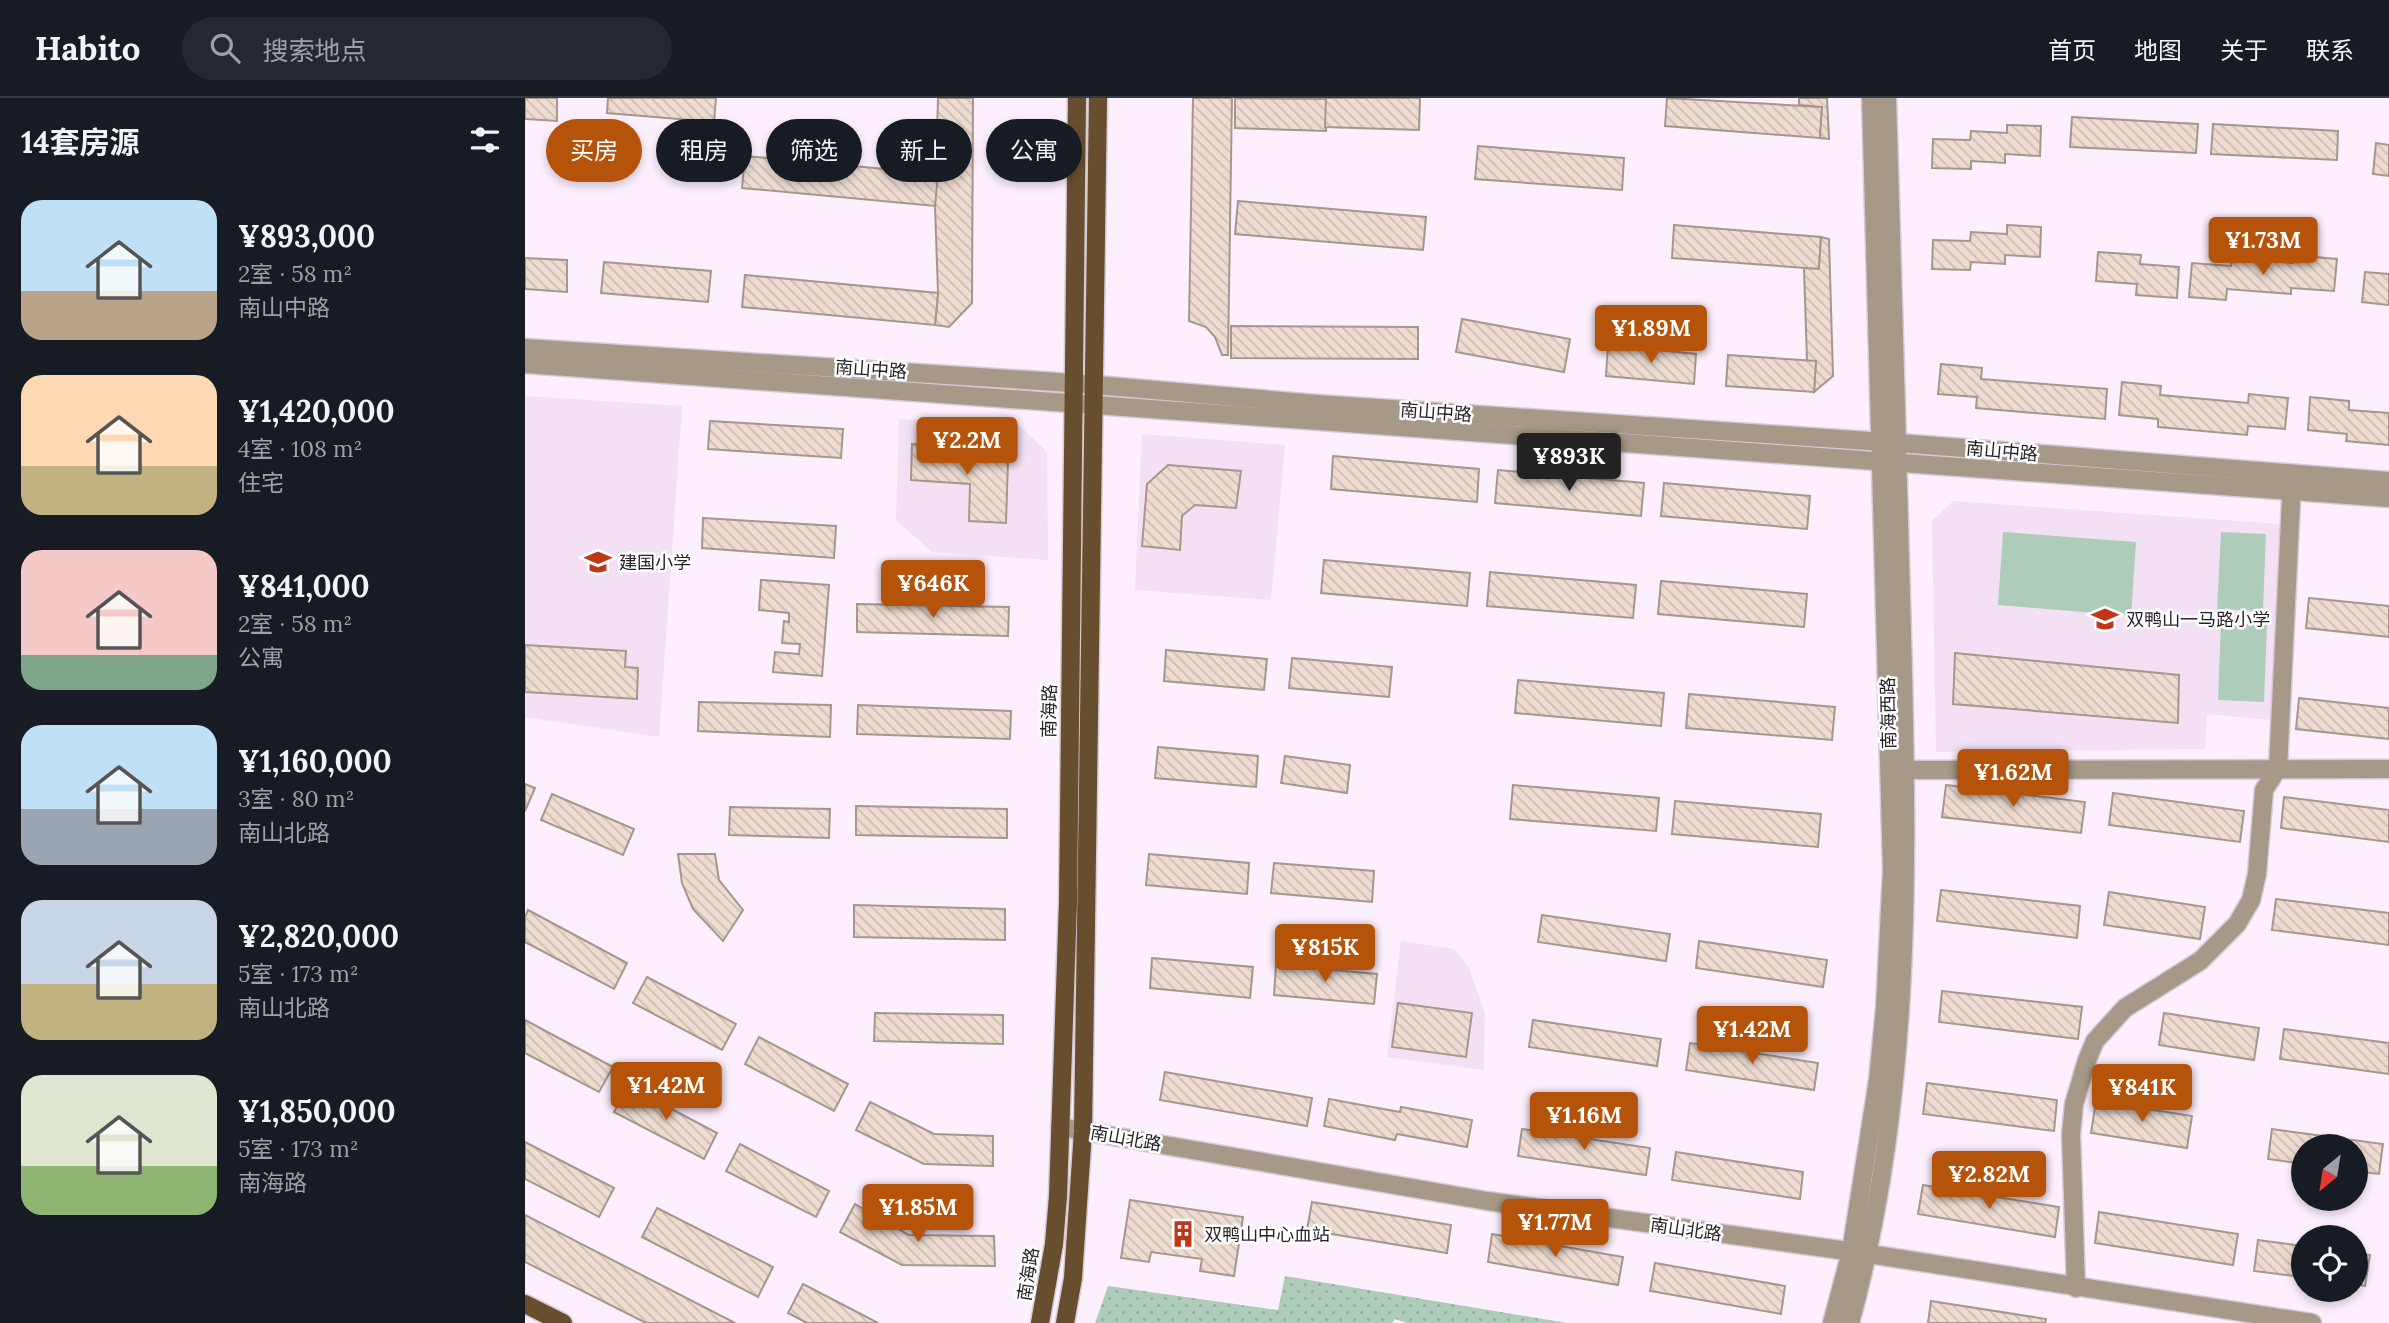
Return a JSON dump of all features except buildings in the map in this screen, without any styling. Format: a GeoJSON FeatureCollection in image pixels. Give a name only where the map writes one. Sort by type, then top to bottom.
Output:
{"type":"FeatureCollection","features":[{"type":"Feature","properties":{"kind":"main road","name":"南海路"},"geometry":{"type":"LineString","coordinates":[[1040,1323],[1054,1244],[1061,1127],[1068,902],[1077,98]]}},
{"type":"Feature","properties":{"kind":"main road"},"geometry":{"type":"LineString","coordinates":[[1065,1323],[1073,1278],[1083,1131],[1098,98]]}},
{"type":"Feature","properties":{"kind":"main road"},"geometry":{"type":"LineString","coordinates":[[525,1304],[563,1323]]}},
{"type":"Feature","properties":{"kind":"street","name":"南海西路"},"geometry":{"type":"LineString","coordinates":[[1850,1323],[1860,1253],[1885,1008],[1892,872],[1871,98]]}},
{"type":"Feature","properties":{"kind":"street","name":"南海西路"},"geometry":{"type":"LineString","coordinates":[[1832,1323],[1860,1253],[1892,1118],[1901,1021],[1907,883],[1906,769],[1899,443],[1887,98]]}},
{"type":"Feature","properties":{"kind":"street","name":"南山中路"},"geometry":{"type":"LineString","coordinates":[[525,348],[1073,383],[1317,404],[1879,441],[2292,483],[2389,498]]}},
{"type":"Feature","properties":{"kind":"street","name":"南山中路"},"geometry":{"type":"LineString","coordinates":[[525,364],[1880,460],[2292,483],[2389,481]]}},
{"type":"Feature","properties":{"kind":"street"},"geometry":{"type":"LineString","coordinates":[[2075,1288],[2071,1134],[2074,1104],[2095,1041],[2125,1008],[2200,961],[2237,925],[2251,900],[2257,874],[2264,790],[2278,768],[2292,483]]}},
{"type":"Feature","properties":{"kind":"street"},"geometry":{"type":"LineString","coordinates":[[1906,769],[2389,769]]}},
{"type":"Feature","properties":{"kind":"street","name":"南山北路"},"geometry":{"type":"LineString","coordinates":[[1061,1127],[1487,1201],[1860,1253],[2312,1323]]}},
{"type":"Feature","properties":{"kind":"shaded area","name":"建国小学"},"geometry":{"type":"Polygon","coordinates":[[[525,396],[682,406],[659,737],[525,717],[525,396]]]}},
{"type":"Feature","properties":{"kind":"shaded area"},"geometry":{"type":"Polygon","coordinates":[[[899,419],[1020,426],[1047,452],[1048,560],[932,552],[896,520],[899,419]]]}},
{"type":"Feature","properties":{"kind":"shaded area"},"geometry":{"type":"Polygon","coordinates":[[[1142,434],[1285,445],[1271,600],[1135,590],[1142,434]]]}},
{"type":"Feature","properties":{"kind":"shaded area","name":"双鸭山一马路小学"},"geometry":{"type":"Polygon","coordinates":[[[1953,501],[2281,524],[2270,720],[2207,714],[2205,749],[1936,752],[1932,521],[1953,501]]]}},
{"type":"Feature","properties":{"kind":"shaded area"},"geometry":{"type":"Polygon","coordinates":[[[1401,941],[1454,949],[1469,968],[1485,1013],[1484,1070],[1387,1057],[1401,941]]]}},
{"type":"Feature","properties":{"kind":"green space"},"geometry":{"type":"Polygon","coordinates":[[[2003,532],[2136,542],[2131,616],[1998,605],[2003,532]]]}},
{"type":"Feature","properties":{"kind":"green space"},"geometry":{"type":"Polygon","coordinates":[[[2221,532],[2266,534],[2263,611],[2217,609],[2221,532]]]}},
{"type":"Feature","properties":{"kind":"green space"},"geometry":{"type":"Polygon","coordinates":[[[2221,623],[2267,625],[2264,702],[2218,700],[2221,623]]]}},
{"type":"Feature","properties":{"kind":"green space"},"geometry":{"type":"Polygon","coordinates":[[[1285,1276],[1567,1323],[1407,1323],[1395,1319],[1392,1323],[1095,1323],[1108,1286],[1278,1310],[1285,1276]]]}},
{"type":"Feature","properties":{"kind":"place","name":"建国小学"},"geometry":{"type":"Point","coordinates":[598,562]}},
{"type":"Feature","properties":{"kind":"place","name":"双鸭山一马路小学"},"geometry":{"type":"Point","coordinates":[2105,619]}},
{"type":"Feature","properties":{"kind":"place","name":"双鸭山中心血站"},"geometry":{"type":"Point","coordinates":[1183,1234]}}]}
